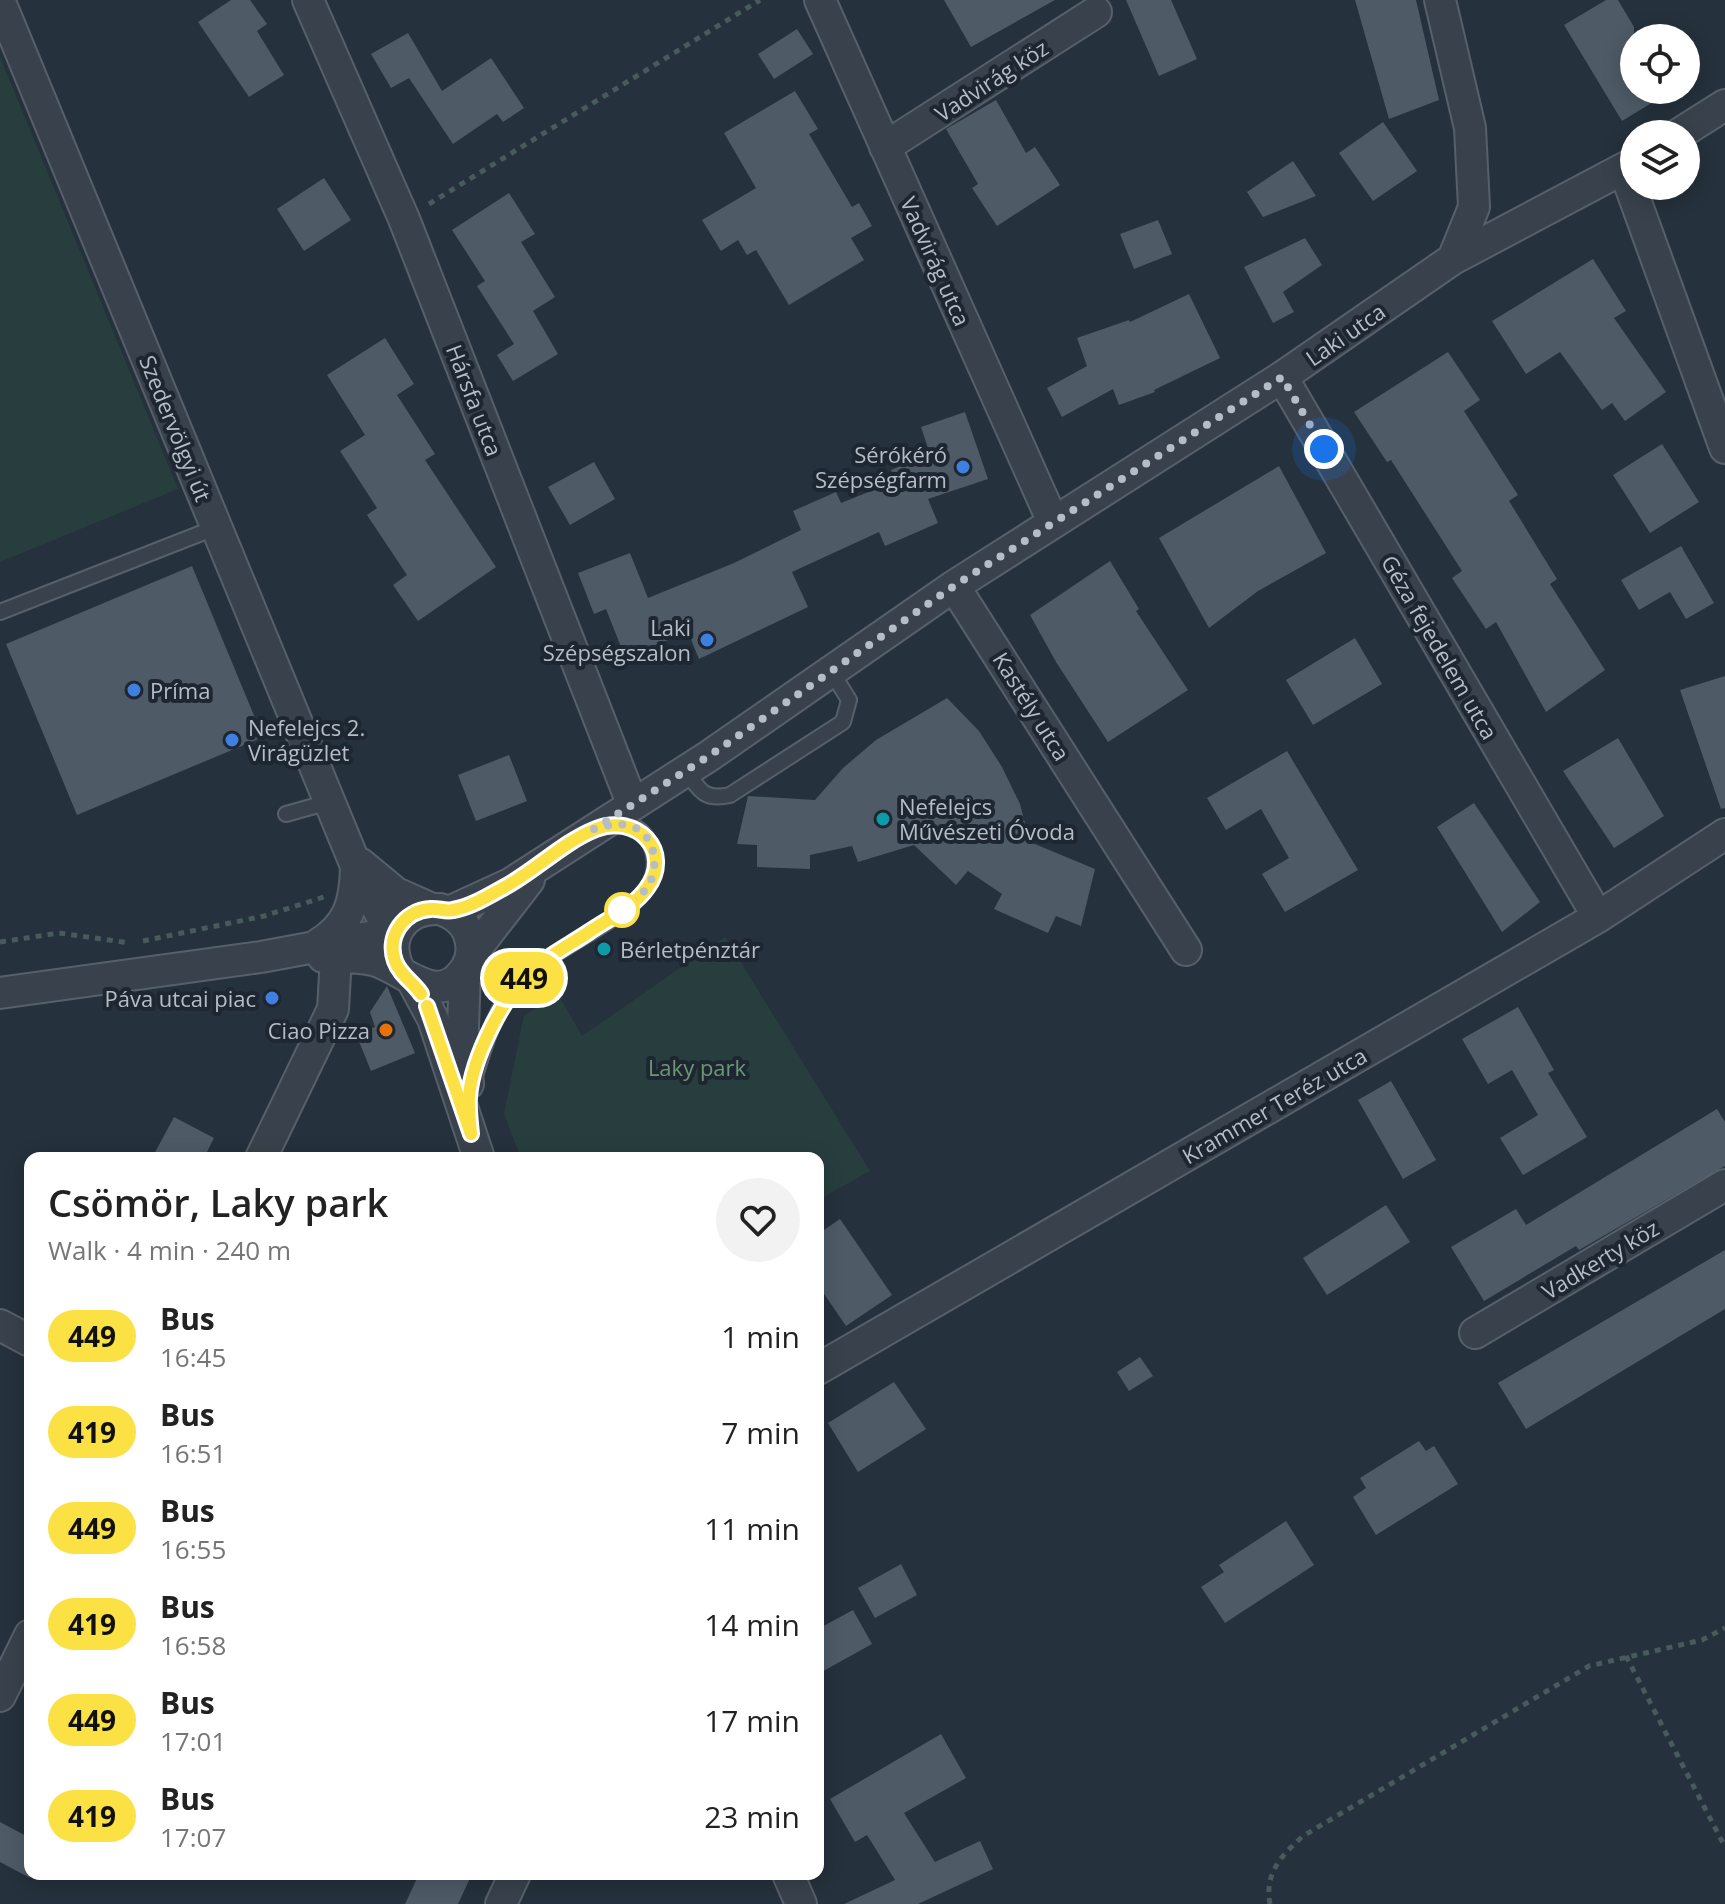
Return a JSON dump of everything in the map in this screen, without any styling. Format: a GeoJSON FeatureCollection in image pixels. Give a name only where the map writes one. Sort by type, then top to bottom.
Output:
{"type":"FeatureCollection","features":[{"type":"Feature","properties":{"kind":"street","name":"Hársfa utca"},"geometry":{"type":"LineString","coordinates":[[308,0],[404,219],[632,803]]}},
{"type":"Feature","properties":{"kind":"street","name":"Vadvirág utca"},"geometry":{"type":"LineString","coordinates":[[820,0],[1053,522]]}},
{"type":"Feature","properties":{"kind":"street"},"geometry":{"type":"LineString","coordinates":[[1440,0],[1471,143],[1474,207],[1453,259]]}},
{"type":"Feature","properties":{"kind":"street","name":"Szedervölgyi út"},"geometry":{"type":"LineString","coordinates":[[0,2],[329,802],[348,870],[351,911],[325,952]]}},
{"type":"Feature","properties":{"kind":"street","name":"Vadvirág köz"},"geometry":{"type":"LineString","coordinates":[[885,147],[1096,12]]}},
{"type":"Feature","properties":{"kind":"street"},"geometry":{"type":"LineString","coordinates":[[1700,121],[1725,105]]}},
{"type":"Feature","properties":{"kind":"street","name":"Laki utca"},"geometry":{"type":"LineString","coordinates":[[440,910],[493,893],[544,864],[954,586],[1282,377],[1453,259],[1620,171]]}},
{"type":"Feature","properties":{"kind":"street"},"geometry":{"type":"LineString","coordinates":[[1641,200],[1725,448]]}},
{"type":"Feature","properties":{"kind":"street","name":"Géza fejedelem utca"},"geometry":{"type":"LineString","coordinates":[[1282,377],[1598,917]]}},
{"type":"Feature","properties":{"kind":"street","name":"Kastély utca"},"geometry":{"type":"LineString","coordinates":[[954,586],[1186,950]]}},
{"type":"Feature","properties":{"kind":"street","name":"Krammer Teréz utca"},"geometry":{"type":"LineString","coordinates":[[824,1366],[1598,917],[1725,834]]}},
{"type":"Feature","properties":{"kind":"street","name":"Laki utca"},"geometry":{"type":"LineString","coordinates":[[468,963],[544,864]]}},
{"type":"Feature","properties":{"kind":"street","name":"Szedervölgyi út"},"geometry":{"type":"LineString","coordinates":[[348,870],[440,910]]}},
{"type":"Feature","properties":{"kind":"street","name":"Szedervölgyi út"},"geometry":{"type":"LineString","coordinates":[[348,870],[396,932]]}},
{"type":"Feature","properties":{"kind":"street"},"geometry":{"type":"LineString","coordinates":[[440,910],[466,927],[470,937],[463,1028],[475,1146],[433,1019],[393,952],[396,932],[410,915],[440,910]]}},
{"type":"Feature","properties":{"kind":"street"},"geometry":{"type":"LineString","coordinates":[[0,993],[261,957],[325,952],[396,932]]}},
{"type":"Feature","properties":{"kind":"street"},"geometry":{"type":"LineString","coordinates":[[325,952],[370,959],[436,987],[457,979],[468,963]]}},
{"type":"Feature","properties":{"kind":"street"},"geometry":{"type":"LineString","coordinates":[[264,1152],[333,1009],[325,952]]}},
{"type":"Feature","properties":{"kind":"street","name":"Vadkerty köz"},"geometry":{"type":"LineString","coordinates":[[1475,1333],[1725,1185]]}},
{"type":"Feature","properties":{"kind":"street"},"geometry":{"type":"LineString","coordinates":[[0,1325],[24,1338]]}},
{"type":"Feature","properties":{"kind":"street"},"geometry":{"type":"LineString","coordinates":[[0,1696],[24,1647]]}},
{"type":"Feature","properties":{"kind":"street"},"geometry":{"type":"LineString","coordinates":[[501,1904],[512,1880]]}},
{"type":"Feature","properties":{"kind":"street"},"geometry":{"type":"LineString","coordinates":[[791,1880],[801,1904]]}},
{"type":"Feature","properties":{"kind":"lane"},"geometry":{"type":"LineString","coordinates":[[0,612],[217,527]]}},
{"type":"Feature","properties":{"kind":"lane"},"geometry":{"type":"LineString","coordinates":[[686,770],[702,794],[712,799],[730,795],[843,722],[849,700],[831,671]]}},
{"type":"Feature","properties":{"kind":"lane"},"geometry":{"type":"LineString","coordinates":[[286,814],[329,802]]}},
{"type":"Feature","properties":{"kind":"lane"},"geometry":{"type":"LineString","coordinates":[[469,1095],[492,1028],[506,999],[536,967],[626,907],[648,887],[655,866],[646,836],[630,825],[594,829]]}},
{"type":"Feature","properties":{"kind":"lane"},"geometry":{"type":"LineString","coordinates":[[468,963],[506,999]]}},
{"type":"Feature","properties":{"kind":"path"},"geometry":{"type":"LineString","coordinates":[[404,219],[760,0]]}},
{"type":"Feature","properties":{"kind":"path"},"geometry":{"type":"LineString","coordinates":[[0,942],[59,933],[132,943],[264,916],[313,902],[348,870]]}},
{"type":"Feature","properties":{"kind":"path"},"geometry":{"type":"LineString","coordinates":[[1270,1904],[1267,1890],[1278,1858],[1303,1836],[1589,1666],[1702,1640],[1725,1628]]}},
{"type":"Feature","properties":{"kind":"path"},"geometry":{"type":"LineString","coordinates":[[1626,1656],[1725,1847]]}},
{"type":"Feature","properties":{"kind":"green space"},"geometry":{"type":"Polygon","coordinates":[[[0,57],[178,489],[0,562],[0,57]]]}},
{"type":"Feature","properties":{"kind":"green space","name":"Laky park"},"geometry":{"type":"Polygon","coordinates":[[[725,937],[870,1171],[824,1197],[824,1152],[519,1152],[504,1114],[524,1015],[559,996],[582,1036],[725,937]]]}},
{"type":"Feature","properties":{"kind":"building"},"geometry":{"type":"Polygon","coordinates":[[[231,0],[250,0],[267,24],[257,31],[284,75],[249,97],[198,22],[231,0]]]}},
{"type":"Feature","properties":{"kind":"building"},"geometry":{"type":"Polygon","coordinates":[[[944,0],[1055,0],[971,47],[944,0]]]}},
{"type":"Feature","properties":{"kind":"building"},"geometry":{"type":"Polygon","coordinates":[[[1126,0],[1171,0],[1197,59],[1159,76],[1126,0]]]}},
{"type":"Feature","properties":{"kind":"building"},"geometry":{"type":"Polygon","coordinates":[[[1355,0],[1416,0],[1439,100],[1389,119],[1355,0]]]}},
{"type":"Feature","properties":{"kind":"building"},"geometry":{"type":"Polygon","coordinates":[[[1606,0],[1618,0],[1632,24],[1620,24],[1620,104],[1650,104],[1621,120],[1564,25],[1606,0]]]}},
{"type":"Feature","properties":{"kind":"building"},"geometry":{"type":"Polygon","coordinates":[[[797,29],[813,54],[774,79],[758,54],[797,29]]]}},
{"type":"Feature","properties":{"kind":"building"},"geometry":{"type":"Polygon","coordinates":[[[408,33],[442,91],[491,58],[524,108],[503,122],[497,114],[453,144],[409,78],[391,88],[371,54],[408,33]]]}},
{"type":"Feature","properties":{"kind":"building"},"geometry":{"type":"Polygon","coordinates":[[[795,91],[818,129],[809,134],[852,207],[859,203],[872,226],[851,238],[864,260],[789,305],[756,250],[747,255],[738,240],[721,251],[702,220],[756,188],[724,133],[795,91]]]}},
{"type":"Feature","properties":{"kind":"building"},"geometry":{"type":"Polygon","coordinates":[[[996,100],[1026,153],[1035,147],[1060,185],[997,226],[972,188],[978,184],[946,129],[996,100]]]}},
{"type":"Feature","properties":{"kind":"building"},"geometry":{"type":"Polygon","coordinates":[[[1383,122],[1417,171],[1373,201],[1339,153],[1383,122]]]}},
{"type":"Feature","properties":{"kind":"building"},"geometry":{"type":"Polygon","coordinates":[[[1293,161],[1316,196],[1263,217],[1247,192],[1293,161]]]}},
{"type":"Feature","properties":{"kind":"building"},"geometry":{"type":"Polygon","coordinates":[[[324,178],[351,220],[304,251],[277,209],[324,178]]]}},
{"type":"Feature","properties":{"kind":"building"},"geometry":{"type":"Polygon","coordinates":[[[509,193],[535,234],[521,242],[555,297],[533,311],[558,354],[513,381],[497,355],[514,344],[477,286],[485,281],[452,230],[509,193]]]}},
{"type":"Feature","properties":{"kind":"building"},"geometry":{"type":"Polygon","coordinates":[[[1158,220],[1172,254],[1134,269],[1120,234],[1158,220]]]}},
{"type":"Feature","properties":{"kind":"building"},"geometry":{"type":"Polygon","coordinates":[[[1305,238],[1322,265],[1283,292],[1294,312],[1273,323],[1244,267],[1305,238]]]}},
{"type":"Feature","properties":{"kind":"building"},"geometry":{"type":"Polygon","coordinates":[[[1593,259],[1626,311],[1614,318],[1666,392],[1625,421],[1612,403],[1602,410],[1560,352],[1526,374],[1492,321],[1593,259]]]}},
{"type":"Feature","properties":{"kind":"building"},"geometry":{"type":"Polygon","coordinates":[[[1189,294],[1220,358],[1155,392],[1119,405],[1113,389],[1062,417],[1047,388],[1087,366],[1077,338],[1130,322],[1189,294]]]}},
{"type":"Feature","properties":{"kind":"building"},"geometry":{"type":"Polygon","coordinates":[[[385,338],[414,384],[397,395],[435,454],[425,460],[496,567],[418,621],[393,585],[407,575],[367,515],[377,508],[340,451],[365,435],[327,375],[385,338]]]}},
{"type":"Feature","properties":{"kind":"building"},"geometry":{"type":"Polygon","coordinates":[[[1448,352],[1480,400],[1464,411],[1518,495],[1509,501],[1557,579],[1550,584],[1605,670],[1546,712],[1496,622],[1486,629],[1452,578],[1462,571],[1391,460],[1387,462],[1354,412],[1448,352]]]}},
{"type":"Feature","properties":{"kind":"building"},"geometry":{"type":"Polygon","coordinates":[[[965,412],[988,479],[928,499],[938,523],[885,546],[879,532],[792,572],[808,607],[699,659],[688,632],[625,657],[606,609],[594,614],[578,573],[630,553],[648,598],[734,563],[801,530],[793,511],[836,492],[841,503],[896,481],[891,470],[930,454],[921,427],[965,412]]]}},
{"type":"Feature","properties":{"kind":"building"},"geometry":{"type":"Polygon","coordinates":[[[1662,444],[1699,502],[1650,533],[1613,475],[1662,444]]]}},
{"type":"Feature","properties":{"kind":"building"},"geometry":{"type":"Polygon","coordinates":[[[594,462],[615,499],[570,525],[548,487],[594,462]]]}},
{"type":"Feature","properties":{"kind":"building"},"geometry":{"type":"Polygon","coordinates":[[[1279,466],[1326,553],[1258,591],[1209,628],[1159,538],[1279,466]]]}},
{"type":"Feature","properties":{"kind":"building"},"geometry":{"type":"Polygon","coordinates":[[[1681,546],[1714,603],[1686,619],[1670,592],[1639,610],[1621,580],[1681,546]]]}},
{"type":"Feature","properties":{"kind":"building"},"geometry":{"type":"Polygon","coordinates":[[[1110,561],[1139,609],[1136,611],[1188,690],[1108,742],[1056,662],[1030,615],[1110,561]]]}},
{"type":"Feature","properties":{"kind":"building","name":"Príma"},"geometry":{"type":"Polygon","coordinates":[[[192,566],[263,737],[77,815],[6,644],[192,566]]]}},
{"type":"Feature","properties":{"kind":"building"},"geometry":{"type":"Polygon","coordinates":[[[1355,638],[1382,684],[1313,725],[1286,680],[1355,638]]]}},
{"type":"Feature","properties":{"kind":"building"},"geometry":{"type":"Polygon","coordinates":[[[1725,676],[1725,808],[1721,809],[1680,690],[1725,676]]]}},
{"type":"Feature","properties":{"kind":"building","name":"Nefelejcs Művészeti Óvoda"},"geometry":{"type":"Polygon","coordinates":[[[947,698],[979,731],[1002,767],[1020,804],[1030,842],[1095,869],[1081,926],[1056,916],[1048,933],[994,909],[1002,894],[968,871],[956,885],[914,845],[858,862],[852,846],[810,855],[810,869],[757,867],[757,845],[737,844],[748,796],[815,800],[843,768],[876,740],[947,698]]]}},
{"type":"Feature","properties":{"kind":"building"},"geometry":{"type":"Polygon","coordinates":[[[1618,738],[1664,816],[1614,848],[1563,771],[1618,738]]]}},
{"type":"Feature","properties":{"kind":"building"},"geometry":{"type":"Polygon","coordinates":[[[1287,751],[1358,870],[1285,912],[1262,874],[1289,858],[1261,809],[1226,830],[1207,798],[1287,751]]]}},
{"type":"Feature","properties":{"kind":"building"},"geometry":{"type":"Polygon","coordinates":[[[509,755],[527,801],[476,821],[458,775],[509,755]]]}},
{"type":"Feature","properties":{"kind":"building"},"geometry":{"type":"Polygon","coordinates":[[[1474,803],[1540,902],[1502,932],[1437,827],[1474,803]]]}},
{"type":"Feature","properties":{"kind":"building","name":"Ciao Pizza"},"geometry":{"type":"Polygon","coordinates":[[[387,986],[415,1053],[371,1071],[356,1034],[375,1027],[370,1012],[387,986]]]}},
{"type":"Feature","properties":{"kind":"building"},"geometry":{"type":"Polygon","coordinates":[[[1518,1007],[1554,1070],[1548,1073],[1587,1137],[1523,1175],[1500,1138],[1538,1115],[1512,1070],[1488,1084],[1462,1039],[1518,1007]]]}},
{"type":"Feature","properties":{"kind":"building"},"geometry":{"type":"Polygon","coordinates":[[[1391,1081],[1436,1160],[1403,1179],[1358,1100],[1391,1081]]]}},
{"type":"Feature","properties":{"kind":"building"},"geometry":{"type":"Polygon","coordinates":[[[1717,1109],[1725,1122],[1725,1166],[1579,1250],[1576,1246],[1484,1301],[1451,1247],[1516,1209],[1526,1225],[1717,1109]]]}},
{"type":"Feature","properties":{"kind":"building"},"geometry":{"type":"Polygon","coordinates":[[[174,1117],[214,1138],[207,1152],[155,1152],[174,1117]]]}},
{"type":"Feature","properties":{"kind":"building"},"geometry":{"type":"Polygon","coordinates":[[[1386,1205],[1410,1242],[1327,1295],[1303,1258],[1386,1205]]]}},
{"type":"Feature","properties":{"kind":"building"},"geometry":{"type":"Polygon","coordinates":[[[840,1219],[892,1295],[846,1326],[824,1294],[824,1230],[840,1219]]]}},
{"type":"Feature","properties":{"kind":"building"},"geometry":{"type":"Polygon","coordinates":[[[1725,1250],[1725,1309],[1526,1429],[1498,1383],[1725,1250]]]}},
{"type":"Feature","properties":{"kind":"building"},"geometry":{"type":"Polygon","coordinates":[[[1140,1357],[1153,1376],[1129,1391],[1117,1372],[1140,1357]]]}},
{"type":"Feature","properties":{"kind":"building"},"geometry":{"type":"Polygon","coordinates":[[[894,1382],[926,1429],[858,1472],[828,1423],[894,1382]]]}},
{"type":"Feature","properties":{"kind":"building"},"geometry":{"type":"Polygon","coordinates":[[[1419,1441],[1426,1451],[1434,1446],[1458,1484],[1376,1535],[1353,1497],[1366,1488],[1360,1478],[1419,1441]]]}},
{"type":"Feature","properties":{"kind":"building"},"geometry":{"type":"Polygon","coordinates":[[[1286,1521],[1314,1565],[1225,1623],[1201,1587],[1224,1572],[1219,1565],[1286,1521]]]}},
{"type":"Feature","properties":{"kind":"building"},"geometry":{"type":"Polygon","coordinates":[[[901,1564],[917,1595],[875,1618],[858,1588],[901,1564]]]}},
{"type":"Feature","properties":{"kind":"building"},"geometry":{"type":"Polygon","coordinates":[[[853,1610],[872,1644],[824,1671],[824,1626],[853,1610]]]}},
{"type":"Feature","properties":{"kind":"building"},"geometry":{"type":"Polygon","coordinates":[[[941,1734],[966,1778],[904,1813],[935,1862],[980,1841],[993,1869],[918,1904],[844,1904],[895,1880],[867,1835],[855,1842],[830,1799],[941,1734]]]}},
{"type":"Feature","properties":{"kind":"building"},"geometry":{"type":"Polygon","coordinates":[[[0,1822],[24,1835],[24,1875],[0,1862],[0,1822]]]}},
{"type":"Feature","properties":{"kind":"building"},"geometry":{"type":"Polygon","coordinates":[[[416,1880],[469,1880],[458,1904],[405,1904],[416,1880]]]}},
{"type":"Feature","properties":{"kind":"bus line","name":"449"},"geometry":{"type":"LineString","coordinates":[[421,994],[400,971],[393,952],[396,932],[410,915],[430,908],[449,912],[475,902],[544,864],[594,829],[630,825],[646,836],[655,866],[648,887],[626,907],[536,967],[514,988],[498,1012],[469,1095],[471,1134],[427,1006]]}},
{"type":"Feature","properties":{"kind":"place","name":"Sérókéró Szépségfarm"},"geometry":{"type":"Point","coordinates":[963,467]}},
{"type":"Feature","properties":{"kind":"place","name":"Laki Szépségszalon"},"geometry":{"type":"Point","coordinates":[707,640]}},
{"type":"Feature","properties":{"kind":"place","name":"Príma"},"geometry":{"type":"Point","coordinates":[134,690]}},
{"type":"Feature","properties":{"kind":"place","name":"Nefelejcs 2. Virágüzlet"},"geometry":{"type":"Point","coordinates":[232,740]}},
{"type":"Feature","properties":{"kind":"place","name":"Nefelejcs Művészeti Óvoda"},"geometry":{"type":"Point","coordinates":[883,819]}},
{"type":"Feature","properties":{"kind":"place","name":"Bérletpénztár"},"geometry":{"type":"Point","coordinates":[604,949]}},
{"type":"Feature","properties":{"kind":"place","name":"Páva utcai piac"},"geometry":{"type":"Point","coordinates":[272,998]}},
{"type":"Feature","properties":{"kind":"place","name":"Ciao Pizza"},"geometry":{"type":"Point","coordinates":[386,1030]}},
{"type":"Feature","properties":{"kind":"route"},"geometry":{"type":"LineString","coordinates":[[622,910],[648,887],[653,877],[654,855],[646,836],[630,825],[594,829],[709,756],[954,586],[1282,377],[1324,449]]}}]}
